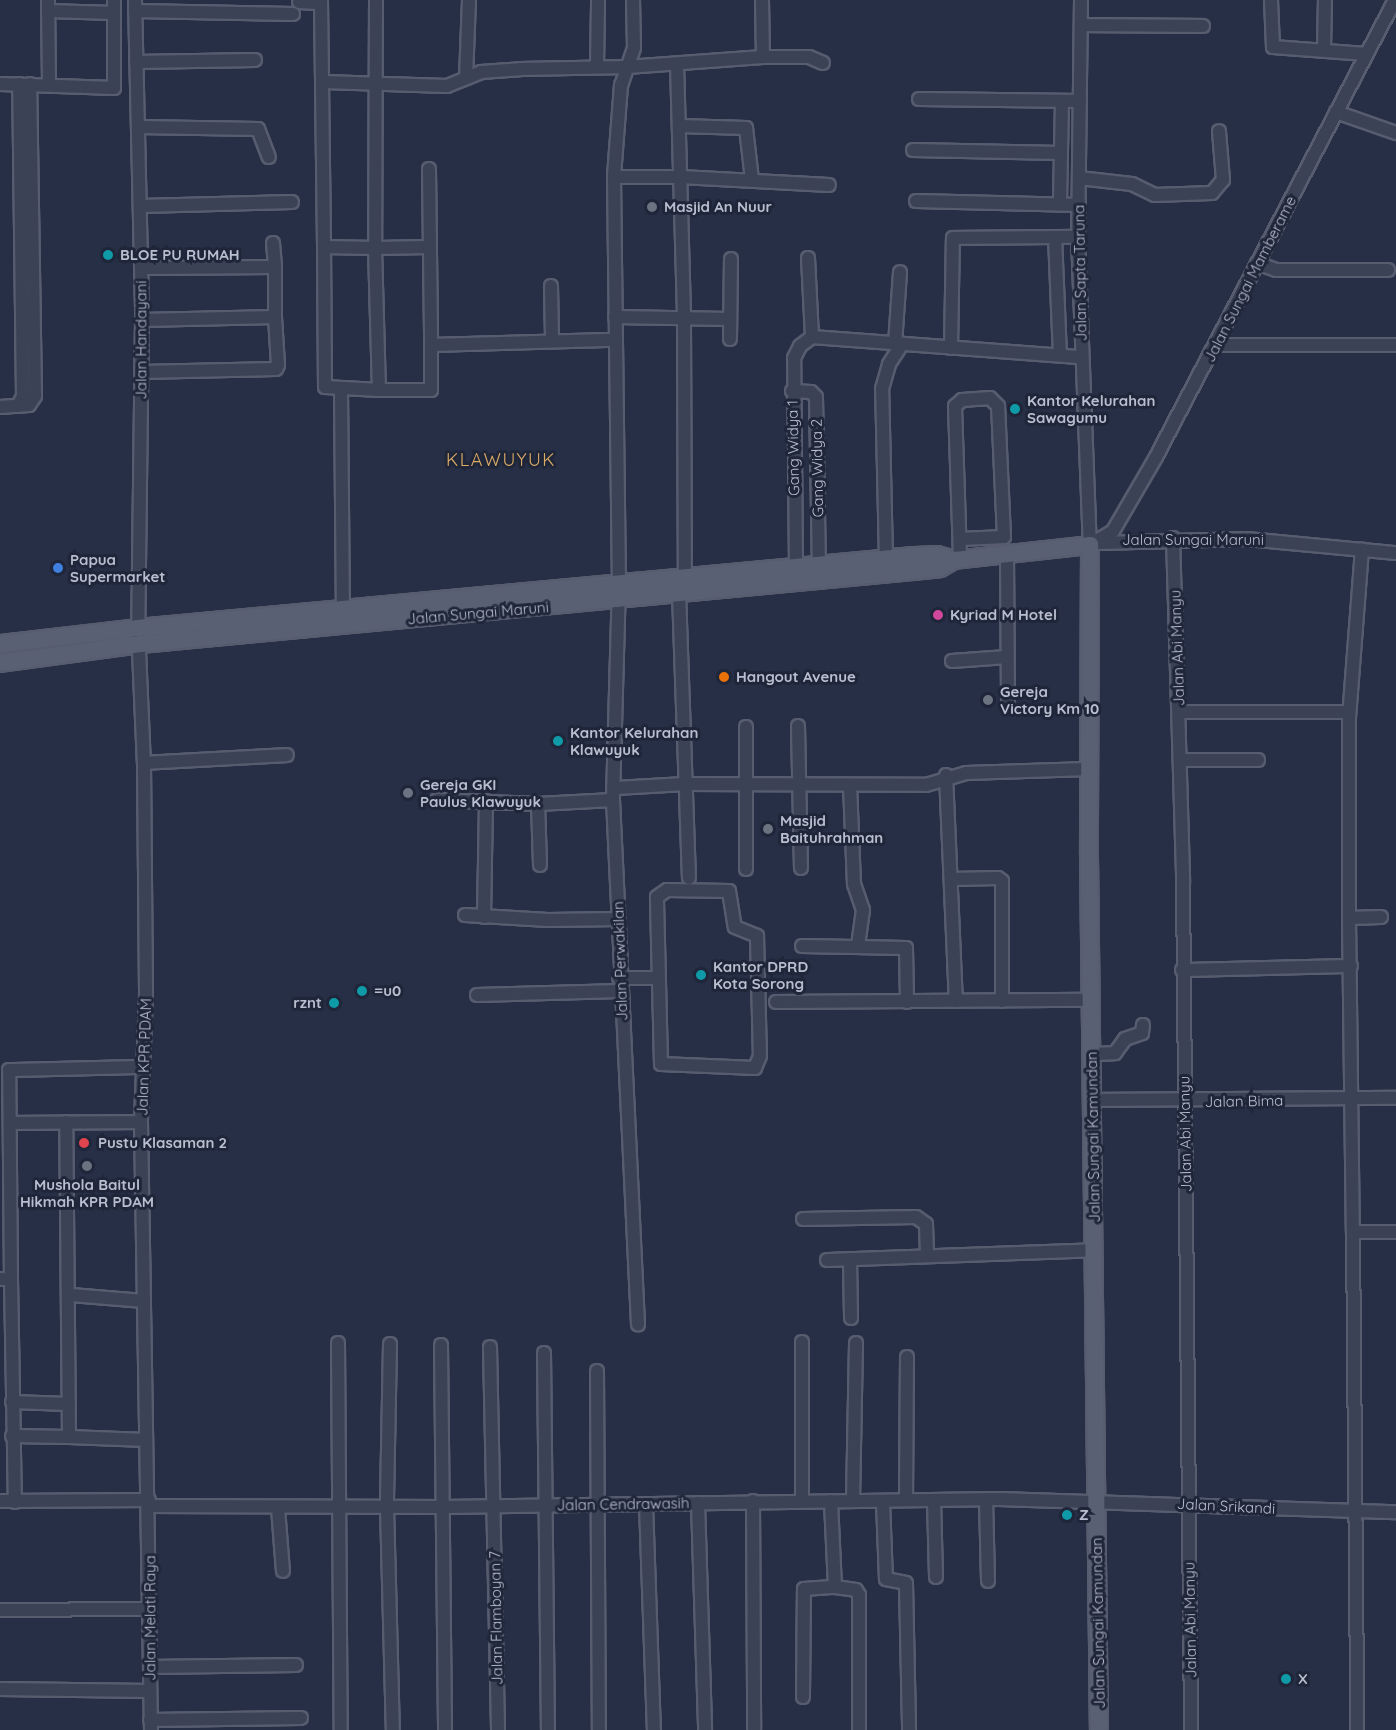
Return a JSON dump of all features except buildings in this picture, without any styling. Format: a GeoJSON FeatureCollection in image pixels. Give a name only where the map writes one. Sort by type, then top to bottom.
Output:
{"type":"FeatureCollection","features":[{"type":"Feature","properties":{"kind":"main road","name":"Jalan Sungai Maruni"},"geometry":{"type":"LineString","coordinates":[[0,644],[139,636],[618,591],[685,577],[937,555],[957,559],[1090,545]]}},
{"type":"Feature","properties":{"kind":"main road","name":"Jalan Sungai Kamundan"},"geometry":{"type":"LineString","coordinates":[[1090,545],[1088,769],[1099,1730]]}},
{"type":"Feature","properties":{"kind":"main road","name":"Jalan Sungai Maruni"},"geometry":{"type":"LineString","coordinates":[[0,663],[139,636],[344,609],[618,591],[679,593],[940,568],[957,559]]}},
{"type":"Feature","properties":{"kind":"street"},"geometry":{"type":"LineString","coordinates":[[0,84],[114,88],[114,0]]}},
{"type":"Feature","properties":{"kind":"street"},"geometry":{"type":"LineString","coordinates":[[376,0],[373,85],[379,390]]}},
{"type":"Feature","properties":{"kind":"street"},"geometry":{"type":"LineString","coordinates":[[466,78],[469,0]]}},
{"type":"Feature","properties":{"kind":"street"},"geometry":{"type":"LineString","coordinates":[[597,0],[597,67]]}},
{"type":"Feature","properties":{"kind":"street","name":"Jalan Perwakilan"},"geometry":{"type":"LineString","coordinates":[[633,0],[634,48],[621,85],[614,177],[618,591],[614,794],[620,991],[638,1324]]}},
{"type":"Feature","properties":{"kind":"street"},"geometry":{"type":"LineString","coordinates":[[762,0],[763,57]]}},
{"type":"Feature","properties":{"kind":"street","name":"Jalan Sapta Taruna"},"geometry":{"type":"LineString","coordinates":[[1081,0],[1078,237],[1090,545]]}},
{"type":"Feature","properties":{"kind":"street"},"geometry":{"type":"LineString","coordinates":[[1271,0],[1273,47],[1366,54]]}},
{"type":"Feature","properties":{"kind":"street"},"geometry":{"type":"LineString","coordinates":[[1324,50],[1325,0]]}},
{"type":"Feature","properties":{"kind":"street","name":"Jalan Sungai Mamberame"},"geometry":{"type":"LineString","coordinates":[[1090,545],[1118,523],[1216,345],[1395,0]]}},
{"type":"Feature","properties":{"kind":"street"},"geometry":{"type":"LineString","coordinates":[[299,3],[321,2],[324,82],[324,385],[341,390],[431,390],[429,169]]}},
{"type":"Feature","properties":{"kind":"street"},"geometry":{"type":"LineString","coordinates":[[49,84],[48,6],[114,14]]}},
{"type":"Feature","properties":{"kind":"street"},"geometry":{"type":"LineString","coordinates":[[135,6],[293,14]]}},
{"type":"Feature","properties":{"kind":"street","name":"Jalan Handayani"},"geometry":{"type":"LineString","coordinates":[[135,6],[142,268],[139,636]]}},
{"type":"Feature","properties":{"kind":"street"},"geometry":{"type":"LineString","coordinates":[[1081,25],[1203,26]]}},
{"type":"Feature","properties":{"kind":"street"},"geometry":{"type":"LineString","coordinates":[[324,82],[447,86],[481,72],[520,69],[627,67],[763,57],[809,57],[823,63]]}},
{"type":"Feature","properties":{"kind":"street"},"geometry":{"type":"LineString","coordinates":[[136,62],[255,60]]}},
{"type":"Feature","properties":{"kind":"street"},"geometry":{"type":"LineString","coordinates":[[677,64],[684,321],[685,577]]}},
{"type":"Feature","properties":{"kind":"street"},"geometry":{"type":"LineString","coordinates":[[0,407],[18,406],[23,396],[25,84]]}},
{"type":"Feature","properties":{"kind":"street"},"geometry":{"type":"LineString","coordinates":[[919,99],[1080,102]]}},
{"type":"Feature","properties":{"kind":"street"},"geometry":{"type":"LineString","coordinates":[[1060,204],[1062,102]]}},
{"type":"Feature","properties":{"kind":"street"},"geometry":{"type":"LineString","coordinates":[[1336,112],[1396,133]]}},
{"type":"Feature","properties":{"kind":"street"},"geometry":{"type":"LineString","coordinates":[[679,126],[746,128],[752,180]]}},
{"type":"Feature","properties":{"kind":"street"},"geometry":{"type":"LineString","coordinates":[[138,128],[258,129],[269,158]]}},
{"type":"Feature","properties":{"kind":"street"},"geometry":{"type":"LineString","coordinates":[[1079,178],[1132,184],[1155,195],[1212,193],[1223,180],[1219,131]]}},
{"type":"Feature","properties":{"kind":"street"},"geometry":{"type":"LineString","coordinates":[[913,150],[1061,153]]}},
{"type":"Feature","properties":{"kind":"street"},"geometry":{"type":"LineString","coordinates":[[614,177],[681,177],[829,185]]}},
{"type":"Feature","properties":{"kind":"street"},"geometry":{"type":"LineString","coordinates":[[916,201],[1079,205]]}},
{"type":"Feature","properties":{"kind":"street"},"geometry":{"type":"LineString","coordinates":[[141,206],[292,202]]}},
{"type":"Feature","properties":{"kind":"street"},"geometry":{"type":"LineString","coordinates":[[1055,237],[1060,355]]}},
{"type":"Feature","properties":{"kind":"street"},"geometry":{"type":"LineString","coordinates":[[951,348],[953,238],[1078,237]]}},
{"type":"Feature","properties":{"kind":"street"},"geometry":{"type":"LineString","coordinates":[[141,372],[276,369],[273,243]]}},
{"type":"Feature","properties":{"kind":"street"},"geometry":{"type":"LineString","coordinates":[[324,247],[429,247]]}},
{"type":"Feature","properties":{"kind":"street"},"geometry":{"type":"LineString","coordinates":[[808,258],[812,337],[1081,357]]}},
{"type":"Feature","properties":{"kind":"street"},"geometry":{"type":"LineString","coordinates":[[730,259],[730,339]]}},
{"type":"Feature","properties":{"kind":"street"},"geometry":{"type":"LineString","coordinates":[[1257,263],[1276,270],[1388,270]]}},
{"type":"Feature","properties":{"kind":"street"},"geometry":{"type":"LineString","coordinates":[[142,268],[275,267]]}},
{"type":"Feature","properties":{"kind":"street"},"geometry":{"type":"LineString","coordinates":[[885,559],[882,389],[898,344],[900,272]]}},
{"type":"Feature","properties":{"kind":"street"},"geometry":{"type":"LineString","coordinates":[[551,286],[552,339]]}},
{"type":"Feature","properties":{"kind":"street"},"geometry":{"type":"LineString","coordinates":[[142,320],[275,317]]}},
{"type":"Feature","properties":{"kind":"street"},"geometry":{"type":"LineString","coordinates":[[615,317],[684,321],[729,319]]}},
{"type":"Feature","properties":{"kind":"street","name":"Gang Widya 1"},"geometry":{"type":"LineString","coordinates":[[796,567],[792,391],[796,354],[812,337]]}},
{"type":"Feature","properties":{"kind":"street"},"geometry":{"type":"LineString","coordinates":[[431,345],[552,339],[615,340]]}},
{"type":"Feature","properties":{"kind":"street"},"geometry":{"type":"LineString","coordinates":[[1216,345],[1396,345]]}},
{"type":"Feature","properties":{"kind":"street"},"geometry":{"type":"LineString","coordinates":[[341,390],[344,609]]}},
{"type":"Feature","properties":{"kind":"street","name":"Gang Widya 2"},"geometry":{"type":"LineString","coordinates":[[792,391],[815,395],[819,565]]}},
{"type":"Feature","properties":{"kind":"street"},"geometry":{"type":"LineString","coordinates":[[957,559],[960,539],[955,406],[962,400],[990,398],[998,406],[1004,537],[960,539]]}},
{"type":"Feature","properties":{"kind":"street"},"geometry":{"type":"LineString","coordinates":[[793,451],[816,450]]}},
{"type":"Feature","properties":{"kind":"street","name":"Jalan Sungai Maruni"},"geometry":{"type":"LineString","coordinates":[[1090,545],[1173,538],[1268,540],[1396,553]]}},
{"type":"Feature","properties":{"kind":"street","name":"Jalan Abi Manyu"},"geometry":{"type":"LineString","coordinates":[[1173,538],[1181,760],[1191,1730]]}},
{"type":"Feature","properties":{"kind":"street"},"geometry":{"type":"LineString","coordinates":[[1358,1730],[1349,918],[1349,712],[1362,549]]}},
{"type":"Feature","properties":{"kind":"street"},"geometry":{"type":"LineString","coordinates":[[1006,555],[1008,706]]}},
{"type":"Feature","properties":{"kind":"street"},"geometry":{"type":"LineString","coordinates":[[679,593],[689,878]]}},
{"type":"Feature","properties":{"kind":"street","name":"Jalan KPR PDAM"},"geometry":{"type":"LineString","coordinates":[[139,636],[144,763],[146,996],[141,1122],[149,1503]]}},
{"type":"Feature","properties":{"kind":"street"},"geometry":{"type":"LineString","coordinates":[[952,661],[1007,657]]}},
{"type":"Feature","properties":{"kind":"street"},"geometry":{"type":"LineString","coordinates":[[1179,712],[1349,712]]}},
{"type":"Feature","properties":{"kind":"street"},"geometry":{"type":"LineString","coordinates":[[798,726],[801,868]]}},
{"type":"Feature","properties":{"kind":"street"},"geometry":{"type":"LineString","coordinates":[[746,727],[744,784],[746,869]]}},
{"type":"Feature","properties":{"kind":"street"},"geometry":{"type":"LineString","coordinates":[[144,763],[287,754]]}},
{"type":"Feature","properties":{"kind":"street"},"geometry":{"type":"LineString","coordinates":[[1181,760],[1258,760]]}},
{"type":"Feature","properties":{"kind":"street"},"geometry":{"type":"LineString","coordinates":[[437,800],[538,804],[685,784],[926,785],[946,776],[1088,769]]}},
{"type":"Feature","properties":{"kind":"street"},"geometry":{"type":"LineString","coordinates":[[946,776],[956,1001]]}},
{"type":"Feature","properties":{"kind":"street"},"geometry":{"type":"LineString","coordinates":[[850,785],[854,884],[863,910],[858,947]]}},
{"type":"Feature","properties":{"kind":"street"},"geometry":{"type":"LineString","coordinates":[[484,917],[486,801]]}},
{"type":"Feature","properties":{"kind":"street"},"geometry":{"type":"LineString","coordinates":[[538,804],[540,865]]}},
{"type":"Feature","properties":{"kind":"street"},"geometry":{"type":"LineString","coordinates":[[951,879],[998,878],[1002,881],[1002,1000]]}},
{"type":"Feature","properties":{"kind":"street"},"geometry":{"type":"LineString","coordinates":[[667,890],[729,891],[735,927],[753,933],[757,938],[757,1065],[746,1069],[661,1064],[657,978],[658,895],[667,890]]}},
{"type":"Feature","properties":{"kind":"street"},"geometry":{"type":"LineString","coordinates":[[465,915],[619,919]]}},
{"type":"Feature","properties":{"kind":"street"},"geometry":{"type":"LineString","coordinates":[[1349,918],[1381,917]]}},
{"type":"Feature","properties":{"kind":"street"},"geometry":{"type":"LineString","coordinates":[[802,946],[906,948],[907,1002]]}},
{"type":"Feature","properties":{"kind":"street"},"geometry":{"type":"LineString","coordinates":[[1182,970],[1350,966]]}},
{"type":"Feature","properties":{"kind":"street"},"geometry":{"type":"LineString","coordinates":[[620,978],[657,978]]}},
{"type":"Feature","properties":{"kind":"street"},"geometry":{"type":"LineString","coordinates":[[477,995],[620,991]]}},
{"type":"Feature","properties":{"kind":"street"},"geometry":{"type":"LineString","coordinates":[[776,1002],[1091,1000]]}},
{"type":"Feature","properties":{"kind":"street"},"geometry":{"type":"LineString","coordinates":[[1091,1054],[1115,1053],[1125,1039],[1142,1033],[1143,1024]]}},
{"type":"Feature","properties":{"kind":"street"},"geometry":{"type":"LineString","coordinates":[[15,1502],[6,1279],[9,1071],[14,1066],[142,1067]]}},
{"type":"Feature","properties":{"kind":"street","name":"Jalan Bima"},"geometry":{"type":"LineString","coordinates":[[1092,1100],[1185,1102],[1396,1098]]}},
{"type":"Feature","properties":{"kind":"street"},"geometry":{"type":"LineString","coordinates":[[66,1122],[70,1295],[69,1437]]}},
{"type":"Feature","properties":{"kind":"street"},"geometry":{"type":"LineString","coordinates":[[10,1123],[141,1122]]}},
{"type":"Feature","properties":{"kind":"street"},"geometry":{"type":"LineString","coordinates":[[803,1219],[916,1216],[926,1224],[927,1256]]}},
{"type":"Feature","properties":{"kind":"street"},"geometry":{"type":"LineString","coordinates":[[1353,1232],[1396,1232]]}},
{"type":"Feature","properties":{"kind":"street"},"geometry":{"type":"LineString","coordinates":[[827,1260],[1095,1250]]}},
{"type":"Feature","properties":{"kind":"street"},"geometry":{"type":"LineString","coordinates":[[850,1259],[851,1318]]}},
{"type":"Feature","properties":{"kind":"street"},"geometry":{"type":"LineString","coordinates":[[70,1295],[144,1301]]}},
{"type":"Feature","properties":{"kind":"street"},"geometry":{"type":"LineString","coordinates":[[802,1342],[802,1501]]}},
{"type":"Feature","properties":{"kind":"street"},"geometry":{"type":"LineString","coordinates":[[338,1343],[341,1730]]}},
{"type":"Feature","properties":{"kind":"street"},"geometry":{"type":"LineString","coordinates":[[853,1500],[856,1343]]}},
{"type":"Feature","properties":{"kind":"street"},"geometry":{"type":"LineString","coordinates":[[390,1344],[387,1507],[393,1730]]}},
{"type":"Feature","properties":{"kind":"street"},"geometry":{"type":"LineString","coordinates":[[441,1345],[445,1730]]}},
{"type":"Feature","properties":{"kind":"street","name":"Jalan Flamboyan 7"},"geometry":{"type":"LineString","coordinates":[[490,1347],[498,1730]]}},
{"type":"Feature","properties":{"kind":"street"},"geometry":{"type":"LineString","coordinates":[[544,1353],[548,1730]]}},
{"type":"Feature","properties":{"kind":"street"},"geometry":{"type":"LineString","coordinates":[[906,1500],[907,1357]]}},
{"type":"Feature","properties":{"kind":"street"},"geometry":{"type":"LineString","coordinates":[[597,1371],[599,1730]]}},
{"type":"Feature","properties":{"kind":"street"},"geometry":{"type":"LineString","coordinates":[[12,1402],[69,1404]]}},
{"type":"Feature","properties":{"kind":"street"},"geometry":{"type":"LineString","coordinates":[[12,1437],[146,1440]]}},
{"type":"Feature","properties":{"kind":"street"},"geometry":{"type":"LineString","coordinates":[[986,1499],[988,1581]]}},
{"type":"Feature","properties":{"kind":"street","name":"Jalan Srikandi"},"geometry":{"type":"LineString","coordinates":[[1097,1499],[1356,1513],[1396,1512]]}},
{"type":"Feature","properties":{"kind":"street","name":"Jalan Cendrawasih"},"geometry":{"type":"LineString","coordinates":[[0,1502],[149,1503],[278,1508],[1097,1499]]}},
{"type":"Feature","properties":{"kind":"street"},"geometry":{"type":"LineString","coordinates":[[934,1500],[936,1577]]}},
{"type":"Feature","properties":{"kind":"street"},"geometry":{"type":"LineString","coordinates":[[753,1501],[754,1730]]}},
{"type":"Feature","properties":{"kind":"street"},"geometry":{"type":"LineString","coordinates":[[831,1501],[835,1587]]}},
{"type":"Feature","properties":{"kind":"street"},"geometry":{"type":"LineString","coordinates":[[883,1502],[886,1579],[906,1583],[909,1730]]}},
{"type":"Feature","properties":{"kind":"street","name":"Jalan Melati Raya"},"geometry":{"type":"LineString","coordinates":[[149,1503],[150,1725]]}},
{"type":"Feature","properties":{"kind":"street"},"geometry":{"type":"LineString","coordinates":[[698,1503],[705,1730]]}},
{"type":"Feature","properties":{"kind":"street"},"geometry":{"type":"LineString","coordinates":[[646,1504],[654,1730]]}},
{"type":"Feature","properties":{"kind":"street"},"geometry":{"type":"LineString","coordinates":[[278,1508],[283,1571]]}},
{"type":"Feature","properties":{"kind":"street"},"geometry":{"type":"LineString","coordinates":[[803,1697],[804,1589],[835,1587],[859,1593],[859,1730]]}},
{"type":"Feature","properties":{"kind":"street"},"geometry":{"type":"LineString","coordinates":[[0,1610],[150,1609]]}},
{"type":"Feature","properties":{"kind":"street"},"geometry":{"type":"LineString","coordinates":[[150,1667],[296,1665]]}},
{"type":"Feature","properties":{"kind":"street"},"geometry":{"type":"LineString","coordinates":[[0,1689],[150,1691]]}},
{"type":"Feature","properties":{"kind":"street"},"geometry":{"type":"LineString","coordinates":[[150,1725],[301,1718]]}},
{"type":"Feature","properties":{"kind":"place","name":"Masjid An Nuur"},"geometry":{"type":"Point","coordinates":[652,207]}},
{"type":"Feature","properties":{"kind":"place","name":"BLOE PU RUMAH"},"geometry":{"type":"Point","coordinates":[108,255]}},
{"type":"Feature","properties":{"kind":"place","name":"Kantor Kelurahan Sawagumu"},"geometry":{"type":"Point","coordinates":[1015,409]}},
{"type":"Feature","properties":{"kind":"place","name":"Papua Supermarket"},"geometry":{"type":"Point","coordinates":[58,568]}},
{"type":"Feature","properties":{"kind":"place","name":"Kyriad M Hotel"},"geometry":{"type":"Point","coordinates":[938,615]}},
{"type":"Feature","properties":{"kind":"place","name":"Hangout Avenue"},"geometry":{"type":"Point","coordinates":[724,677]}},
{"type":"Feature","properties":{"kind":"place","name":"Gereja Victory Km 10"},"geometry":{"type":"Point","coordinates":[988,700]}},
{"type":"Feature","properties":{"kind":"place","name":"Kantor Kelurahan Klawuyuk"},"geometry":{"type":"Point","coordinates":[558,741]}},
{"type":"Feature","properties":{"kind":"place","name":"Gereja GKI Paulus Klawuyuk"},"geometry":{"type":"Point","coordinates":[408,793]}},
{"type":"Feature","properties":{"kind":"place","name":"Masjid Baituhrahman"},"geometry":{"type":"Point","coordinates":[768,829]}},
{"type":"Feature","properties":{"kind":"place","name":"Kantor DPRD Kota Sorong"},"geometry":{"type":"Point","coordinates":[701,975]}},
{"type":"Feature","properties":{"kind":"place","name":"=u0"},"geometry":{"type":"Point","coordinates":[362,991]}},
{"type":"Feature","properties":{"kind":"place","name":"rznt"},"geometry":{"type":"Point","coordinates":[334,1003]}},
{"type":"Feature","properties":{"kind":"place","name":"Pustu Klasaman 2"},"geometry":{"type":"Point","coordinates":[84,1143]}},
{"type":"Feature","properties":{"kind":"place","name":"Mushola Baitul Hikmah KPR PDAM"},"geometry":{"type":"Point","coordinates":[87,1166]}},
{"type":"Feature","properties":{"kind":"place","name":"Z"},"geometry":{"type":"Point","coordinates":[1067,1515]}},
{"type":"Feature","properties":{"kind":"place","name":"X"},"geometry":{"type":"Point","coordinates":[1286,1679]}},
{"type":"Feature","properties":{"kind":"district","name":"KLAWUYUK"},"geometry":{"type":"Point","coordinates":[501,460]}}]}
